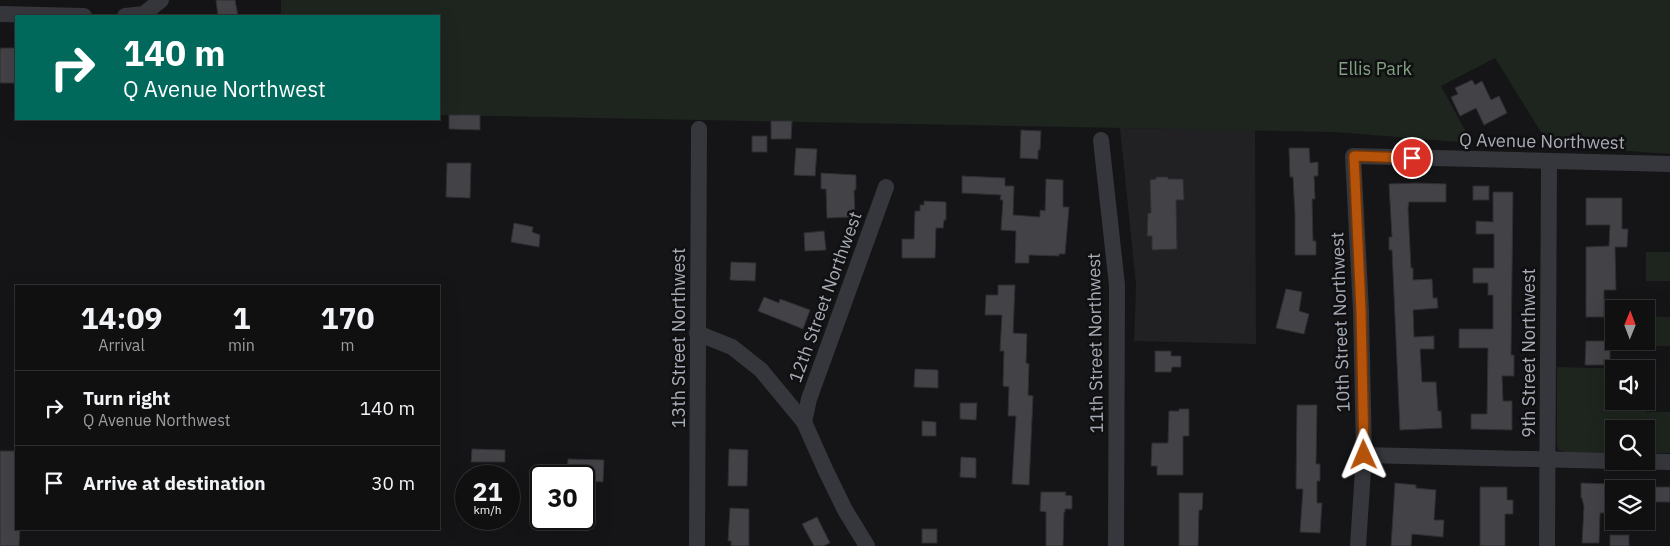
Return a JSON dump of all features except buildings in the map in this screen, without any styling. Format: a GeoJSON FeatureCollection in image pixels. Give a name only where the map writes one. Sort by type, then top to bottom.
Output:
{"type":"FeatureCollection","features":[{"type":"Feature","properties":{"kind":"street"},"geometry":{"type":"LineString","coordinates":[[134,15],[144,14],[162,0]]}},
{"type":"Feature","properties":{"kind":"street"},"geometry":{"type":"LineString","coordinates":[[0,14],[42,15]]}},
{"type":"Feature","properties":{"kind":"street","name":"13th Street Northwest"},"geometry":{"type":"LineString","coordinates":[[697,546],[699,130]]}},
{"type":"Feature","properties":{"kind":"street","name":"11th Street Northwest"},"geometry":{"type":"LineString","coordinates":[[1101,140],[1117,285],[1116,546]]}},
{"type":"Feature","properties":{"kind":"street","name":"Q Avenue Northwest"},"geometry":{"type":"LineString","coordinates":[[1354,156],[1670,164]]}},
{"type":"Feature","properties":{"kind":"street","name":"10th Street Northwest"},"geometry":{"type":"LineString","coordinates":[[1354,156],[1361,311],[1364,455],[1358,546]]}},
{"type":"Feature","properties":{"kind":"street","name":"9th Street Northwest"},"geometry":{"type":"LineString","coordinates":[[1547,546],[1549,161]]}},
{"type":"Feature","properties":{"kind":"street","name":"12th Street Northwest"},"geometry":{"type":"LineString","coordinates":[[804,422],[809,399],[886,187]]}},
{"type":"Feature","properties":{"kind":"street"},"geometry":{"type":"LineString","coordinates":[[698,333],[732,347],[761,370],[804,422],[825,469],[867,546]]}},
{"type":"Feature","properties":{"kind":"street"},"geometry":{"type":"LineString","coordinates":[[1364,455],[1605,461]]}},
{"type":"Feature","properties":{"kind":"street"},"geometry":{"type":"LineString","coordinates":[[1655,462],[1670,462]]}},
{"type":"Feature","properties":{"kind":"shaded area"},"geometry":{"type":"Polygon","coordinates":[[[1120,128],[1255,130],[1256,344],[1134,341],[1136,285],[1120,128]]]}},
{"type":"Feature","properties":{"kind":"green space","name":"Ellis Park"},"geometry":{"type":"Polygon","coordinates":[[[281,0],[1670,0],[1670,154],[1549,145],[1495,58],[1441,86],[1472,143],[1335,132],[440,115],[440,15],[281,15],[281,0]]]}},
{"type":"Feature","properties":{"kind":"green space"},"geometry":{"type":"Polygon","coordinates":[[[1646,252],[1670,252],[1670,281],[1646,281],[1646,252]]]}},
{"type":"Feature","properties":{"kind":"green space"},"geometry":{"type":"Polygon","coordinates":[[[1655,317],[1670,317],[1670,346],[1655,346],[1655,317]]]}},
{"type":"Feature","properties":{"kind":"green space"},"geometry":{"type":"Polygon","coordinates":[[[1557,367],[1605,368],[1605,410],[1670,412],[1670,453],[1655,453],[1655,420],[1605,420],[1605,453],[1566,452],[1558,450],[1557,367]]]}},
{"type":"Feature","properties":{"kind":"route"},"geometry":{"type":"LineString","coordinates":[[1364,455],[1361,311],[1354,156],[1412,158]]}}]}
